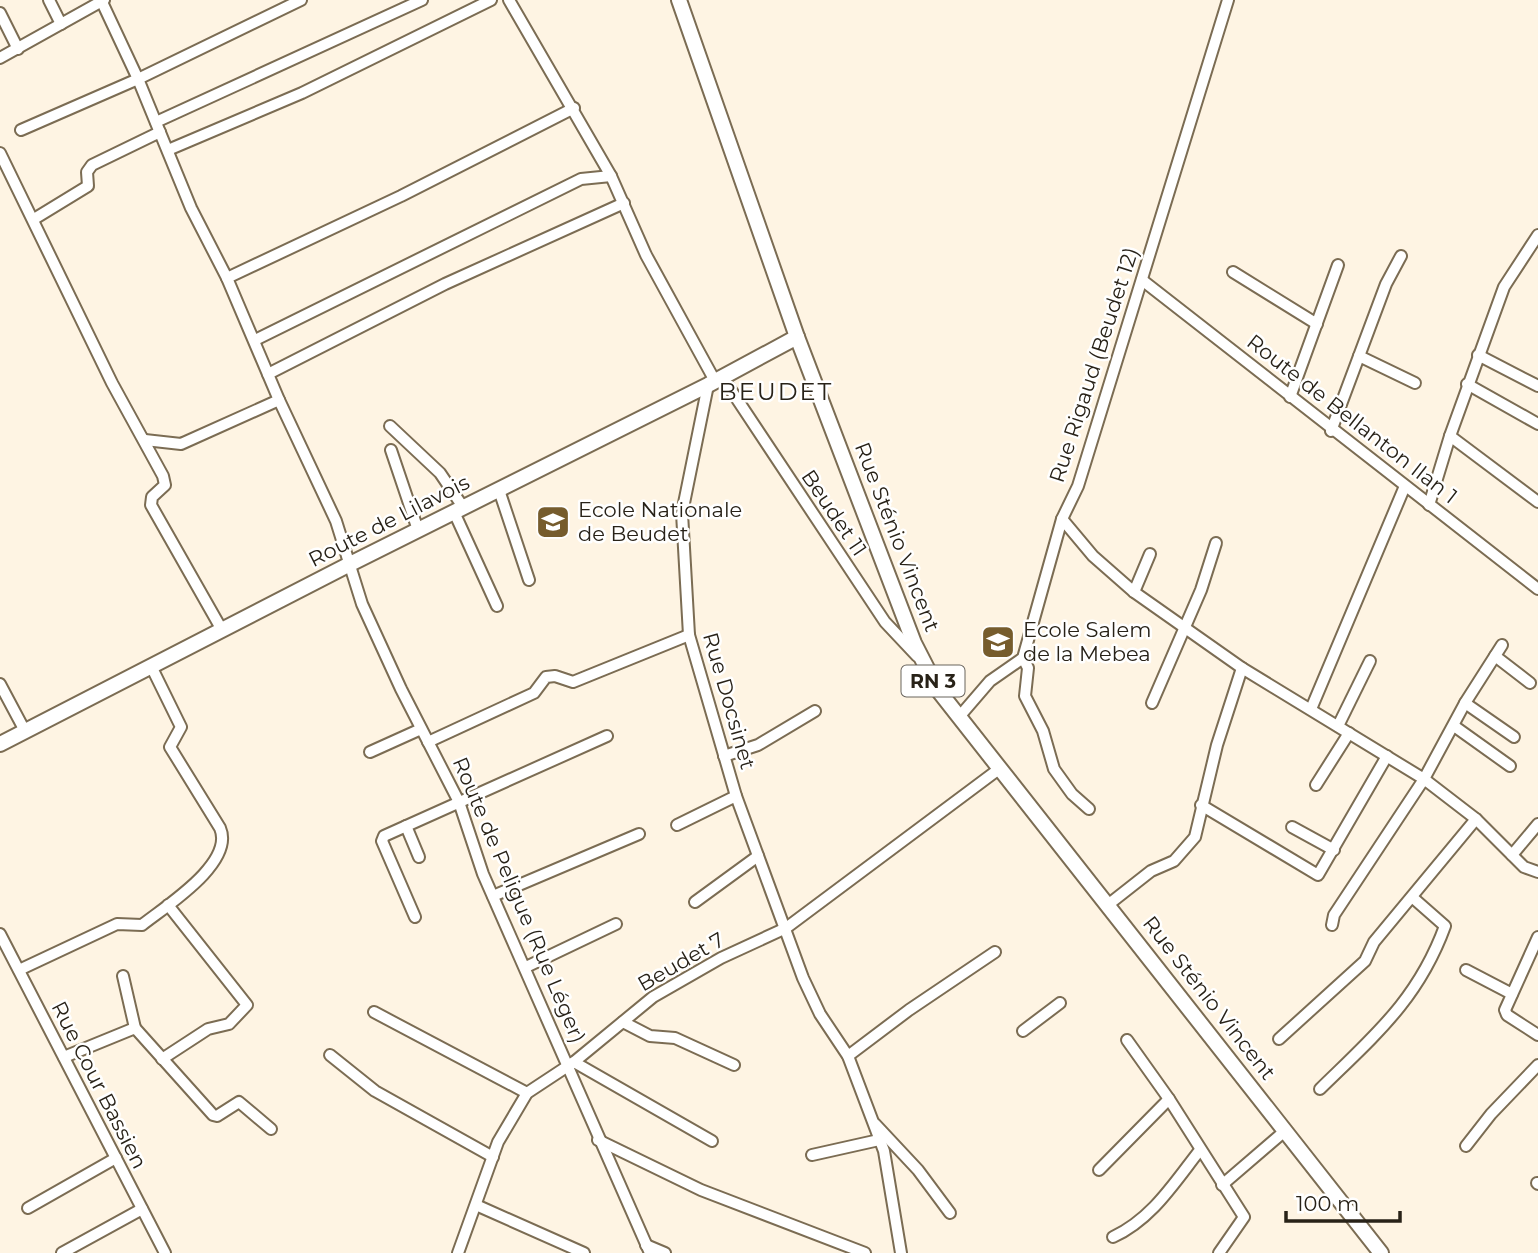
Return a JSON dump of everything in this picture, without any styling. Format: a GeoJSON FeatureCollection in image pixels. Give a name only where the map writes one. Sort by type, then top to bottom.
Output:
{"type":"FeatureCollection","features":[{"type":"Feature","properties":{"kind":"main road","name":"Rue Sténio Vincent"},"geometry":{"type":"LineString","coordinates":[[679,0],[797,337],[924,662],[938,690],[1381,1253]]}},
{"type":"Feature","properties":{"kind":"main road","name":"Route de Lilavois"},"geometry":{"type":"LineString","coordinates":[[0,744],[797,337]]}},
{"type":"Feature","properties":{"kind":"street"},"geometry":{"type":"LineString","coordinates":[[49,0],[61,24]]}},
{"type":"Feature","properties":{"kind":"street"},"geometry":{"type":"LineString","coordinates":[[0,58],[102,0]]}},
{"type":"Feature","properties":{"kind":"street","name":"Route de Peligue (Rue Léger)"},"geometry":{"type":"LineString","coordinates":[[102,0],[191,208],[227,278],[279,400],[336,522],[362,604],[459,802],[494,896],[571,1064],[571,1078],[648,1249]]}},
{"type":"Feature","properties":{"kind":"street"},"geometry":{"type":"LineString","coordinates":[[21,130],[138,79],[301,0]]}},
{"type":"Feature","properties":{"kind":"street"},"geometry":{"type":"LineString","coordinates":[[34,219],[88,186],[88,169],[92,165],[158,127],[422,0]]}},
{"type":"Feature","properties":{"kind":"street"},"geometry":{"type":"LineString","coordinates":[[168,150],[302,93],[491,0]]}},
{"type":"Feature","properties":{"kind":"street","name":"Beudet 11"},"geometry":{"type":"LineString","coordinates":[[509,0],[611,176],[646,255],[715,381],[885,622],[924,662]]}},
{"type":"Feature","properties":{"kind":"street","name":"Rue Rigaud (Beudet 12)"},"geometry":{"type":"LineString","coordinates":[[1089,809],[1072,794],[1054,769],[1043,731],[1025,695],[1028,668],[1023,658],[1062,519],[1078,486],[1228,0]]}},
{"type":"Feature","properties":{"kind":"street"},"geometry":{"type":"LineString","coordinates":[[0,13],[18,49]]}},
{"type":"Feature","properties":{"kind":"street"},"geometry":{"type":"LineString","coordinates":[[227,278],[401,196],[574,108]]}},
{"type":"Feature","properties":{"kind":"street"},"geometry":{"type":"LineString","coordinates":[[0,153],[112,383],[166,482],[152,497],[151,505],[222,630]]}},
{"type":"Feature","properties":{"kind":"street"},"geometry":{"type":"LineString","coordinates":[[254,340],[581,179],[611,176]]}},
{"type":"Feature","properties":{"kind":"street"},"geometry":{"type":"LineString","coordinates":[[268,374],[445,284],[624,203]]}},
{"type":"Feature","properties":{"kind":"street"},"geometry":{"type":"LineString","coordinates":[[1429,505],[1467,384],[1504,287],[1538,235]]}},
{"type":"Feature","properties":{"kind":"street"},"geometry":{"type":"LineString","coordinates":[[1331,431],[1387,284],[1401,256]]}},
{"type":"Feature","properties":{"kind":"street"},"geometry":{"type":"LineString","coordinates":[[1290,397],[1338,265]]}},
{"type":"Feature","properties":{"kind":"street"},"geometry":{"type":"LineString","coordinates":[[1233,272],[1317,324]]}},
{"type":"Feature","properties":{"kind":"street","name":"Route de Bellanton Ilan 1"},"geometry":{"type":"LineString","coordinates":[[1142,280],[1331,431],[1538,589]]}},
{"type":"Feature","properties":{"kind":"street"},"geometry":{"type":"LineString","coordinates":[[1478,355],[1538,386]]}},
{"type":"Feature","properties":{"kind":"street"},"geometry":{"type":"LineString","coordinates":[[1359,356],[1415,383]]}},
{"type":"Feature","properties":{"kind":"street","name":"Rue Docsinet"},"geometry":{"type":"LineString","coordinates":[[715,381],[682,513],[689,635],[736,796],[803,978],[820,1014],[848,1056],[879,1140],[901,1253]]}},
{"type":"Feature","properties":{"kind":"street"},"geometry":{"type":"LineString","coordinates":[[1467,384],[1538,424]]}},
{"type":"Feature","properties":{"kind":"street"},"geometry":{"type":"LineString","coordinates":[[145,440],[181,444],[279,400]]}},
{"type":"Feature","properties":{"kind":"street"},"geometry":{"type":"LineString","coordinates":[[390,426],[444,478],[497,606]]}},
{"type":"Feature","properties":{"kind":"street"},"geometry":{"type":"LineString","coordinates":[[1450,436],[1538,502]]}},
{"type":"Feature","properties":{"kind":"street"},"geometry":{"type":"LineString","coordinates":[[391,450],[418,530]]}},
{"type":"Feature","properties":{"kind":"street"},"geometry":{"type":"LineString","coordinates":[[1311,709],[1405,486]]}},
{"type":"Feature","properties":{"kind":"street"},"geometry":{"type":"LineString","coordinates":[[499,489],[529,580]]}},
{"type":"Feature","properties":{"kind":"street"},"geometry":{"type":"LineString","coordinates":[[1062,519],[1093,556],[1134,592],[1242,668],[1424,779],[1476,819],[1524,867],[1538,872]]}},
{"type":"Feature","properties":{"kind":"street"},"geometry":{"type":"LineString","coordinates":[[1152,704],[1185,627],[1216,543]]}},
{"type":"Feature","properties":{"kind":"street"},"geometry":{"type":"LineString","coordinates":[[1134,592],[1150,554]]}},
{"type":"Feature","properties":{"kind":"street"},"geometry":{"type":"LineString","coordinates":[[429,742],[534,693],[546,677],[555,676],[573,682],[689,635]]}},
{"type":"Feature","properties":{"kind":"street"},"geometry":{"type":"LineString","coordinates":[[1332,925],[1334,915],[1424,779],[1465,703],[1502,645]]}},
{"type":"Feature","properties":{"kind":"street"},"geometry":{"type":"LineString","coordinates":[[1495,656],[1530,683]]}},
{"type":"Feature","properties":{"kind":"street"},"geometry":{"type":"LineString","coordinates":[[959,717],[990,681],[1023,658]]}},
{"type":"Feature","properties":{"kind":"street"},"geometry":{"type":"LineString","coordinates":[[1338,726],[1370,661]]}},
{"type":"Feature","properties":{"kind":"street"},"geometry":{"type":"LineString","coordinates":[[19,971],[117,924],[142,925],[168,905],[216,860],[225,839],[170,747],[181,727],[151,666]]}},
{"type":"Feature","properties":{"kind":"street"},"geometry":{"type":"LineString","coordinates":[[1108,904],[1151,871],[1174,861],[1195,837],[1217,746],[1242,668]]}},
{"type":"Feature","properties":{"kind":"street"},"geometry":{"type":"LineString","coordinates":[[0,684],[25,731]]}},
{"type":"Feature","properties":{"kind":"street"},"geometry":{"type":"LineString","coordinates":[[1465,703],[1514,737]]}},
{"type":"Feature","properties":{"kind":"street"},"geometry":{"type":"LineString","coordinates":[[724,756],[758,745],[815,711]]}},
{"type":"Feature","properties":{"kind":"street"},"geometry":{"type":"LineString","coordinates":[[1454,726],[1510,766]]}},
{"type":"Feature","properties":{"kind":"street"},"geometry":{"type":"LineString","coordinates":[[370,752],[421,729]]}},
{"type":"Feature","properties":{"kind":"street"},"geometry":{"type":"LineString","coordinates":[[1316,785],[1349,733]]}},
{"type":"Feature","properties":{"kind":"street"},"geometry":{"type":"LineString","coordinates":[[415,917],[382,841],[384,835],[607,736]]}},
{"type":"Feature","properties":{"kind":"street"},"geometry":{"type":"LineString","coordinates":[[1201,806],[1314,874],[1321,873],[1387,756]]}},
{"type":"Feature","properties":{"kind":"street","name":"Beudet 7"},"geometry":{"type":"LineString","coordinates":[[458,1253],[493,1157],[527,1093],[571,1064],[653,997],[721,958],[786,928],[999,769]]}},
{"type":"Feature","properties":{"kind":"street"},"geometry":{"type":"LineString","coordinates":[[677,825],[736,796]]}},
{"type":"Feature","properties":{"kind":"street"},"geometry":{"type":"LineString","coordinates":[[1279,1040],[1366,961],[1374,942],[1476,819]]}},
{"type":"Feature","properties":{"kind":"street"},"geometry":{"type":"LineString","coordinates":[[1512,855],[1538,824]]}},
{"type":"Feature","properties":{"kind":"street"},"geometry":{"type":"LineString","coordinates":[[406,826],[418,856]]}},
{"type":"Feature","properties":{"kind":"street"},"geometry":{"type":"LineString","coordinates":[[1292,827],[1334,850]]}},
{"type":"Feature","properties":{"kind":"street"},"geometry":{"type":"LineString","coordinates":[[494,896],[639,834]]}},
{"type":"Feature","properties":{"kind":"street"},"geometry":{"type":"LineString","coordinates":[[695,902],[758,856]]}},
{"type":"Feature","properties":{"kind":"street"},"geometry":{"type":"LineString","coordinates":[[1320,1089],[1410,997],[1426,972],[1445,926],[1412,897]]}},
{"type":"Feature","properties":{"kind":"street"},"geometry":{"type":"LineString","coordinates":[[162,1059],[208,1029],[229,1024],[247,1005],[168,905]]}},
{"type":"Feature","properties":{"kind":"street"},"geometry":{"type":"LineString","coordinates":[[526,967],[616,924]]}},
{"type":"Feature","properties":{"kind":"street"},"geometry":{"type":"LineString","coordinates":[[1538,937],[1505,1010],[1507,1015],[1538,1035]]}},
{"type":"Feature","properties":{"kind":"street","name":"Rue Cour Bassien"},"geometry":{"type":"LineString","coordinates":[[2,941],[165,1253]]}},
{"type":"Feature","properties":{"kind":"street"},"geometry":{"type":"LineString","coordinates":[[848,1056],[909,1010],[995,952]]}},
{"type":"Feature","properties":{"kind":"street"},"geometry":{"type":"LineString","coordinates":[[1466,970],[1512,993]]}},
{"type":"Feature","properties":{"kind":"street"},"geometry":{"type":"LineString","coordinates":[[123,976],[135,1028],[213,1115],[217,1116],[239,1102],[271,1129]]}},
{"type":"Feature","properties":{"kind":"street"},"geometry":{"type":"LineString","coordinates":[[1023,1031],[1060,1003]]}},
{"type":"Feature","properties":{"kind":"street"},"geometry":{"type":"LineString","coordinates":[[374,1012],[527,1093]]}},
{"type":"Feature","properties":{"kind":"street"},"geometry":{"type":"LineString","coordinates":[[623,1022],[650,1036],[675,1038],[734,1065]]}},
{"type":"Feature","properties":{"kind":"street"},"geometry":{"type":"LineString","coordinates":[[64,1057],[135,1028]]}},
{"type":"Feature","properties":{"kind":"street"},"geometry":{"type":"LineString","coordinates":[[1127,1040],[1170,1099],[1244,1217],[1219,1253]]}},
{"type":"Feature","properties":{"kind":"street"},"geometry":{"type":"LineString","coordinates":[[330,1055],[375,1091],[493,1157]]}},
{"type":"Feature","properties":{"kind":"street"},"geometry":{"type":"LineString","coordinates":[[571,1064],[712,1141]]}},
{"type":"Feature","properties":{"kind":"street"},"geometry":{"type":"LineString","coordinates":[[1466,1146],[1491,1114],[1538,1065]]}},
{"type":"Feature","properties":{"kind":"street"},"geometry":{"type":"LineString","coordinates":[[1100,1170],[1170,1099]]}},
{"type":"Feature","properties":{"kind":"street"},"geometry":{"type":"LineString","coordinates":[[872,1121],[918,1170],[950,1213]]}},
{"type":"Feature","properties":{"kind":"street"},"geometry":{"type":"LineString","coordinates":[[1222,1185],[1286,1130]]}},
{"type":"Feature","properties":{"kind":"street"},"geometry":{"type":"LineString","coordinates":[[598,1140],[701,1190],[865,1253]]}},
{"type":"Feature","properties":{"kind":"street"},"geometry":{"type":"LineString","coordinates":[[812,1155],[879,1140]]}},
{"type":"Feature","properties":{"kind":"street"},"geometry":{"type":"LineString","coordinates":[[1112,1237],[1132,1228],[1150,1212],[1200,1150]]}},
{"type":"Feature","properties":{"kind":"street"},"geometry":{"type":"LineString","coordinates":[[28,1208],[116,1158]]}},
{"type":"Feature","properties":{"kind":"street"},"geometry":{"type":"LineString","coordinates":[[476,1205],[584,1253]]}},
{"type":"Feature","properties":{"kind":"street"},"geometry":{"type":"LineString","coordinates":[[62,1253],[142,1209]]}},
{"type":"Feature","properties":{"kind":"street"},"geometry":{"type":"LineString","coordinates":[[648,1249],[665,1253]]}},
{"type":"Feature","properties":{"kind":"place","name":"Ecole Nationale de Beudet"},"geometry":{"type":"Point","coordinates":[553,522]}},
{"type":"Feature","properties":{"kind":"place","name":"Ecole Salem de la Mebea"},"geometry":{"type":"Point","coordinates":[998,642]}},
{"type":"Feature","properties":{"kind":"district","name":"BEUDET"},"geometry":{"type":"Point","coordinates":[776,392]}}]}
